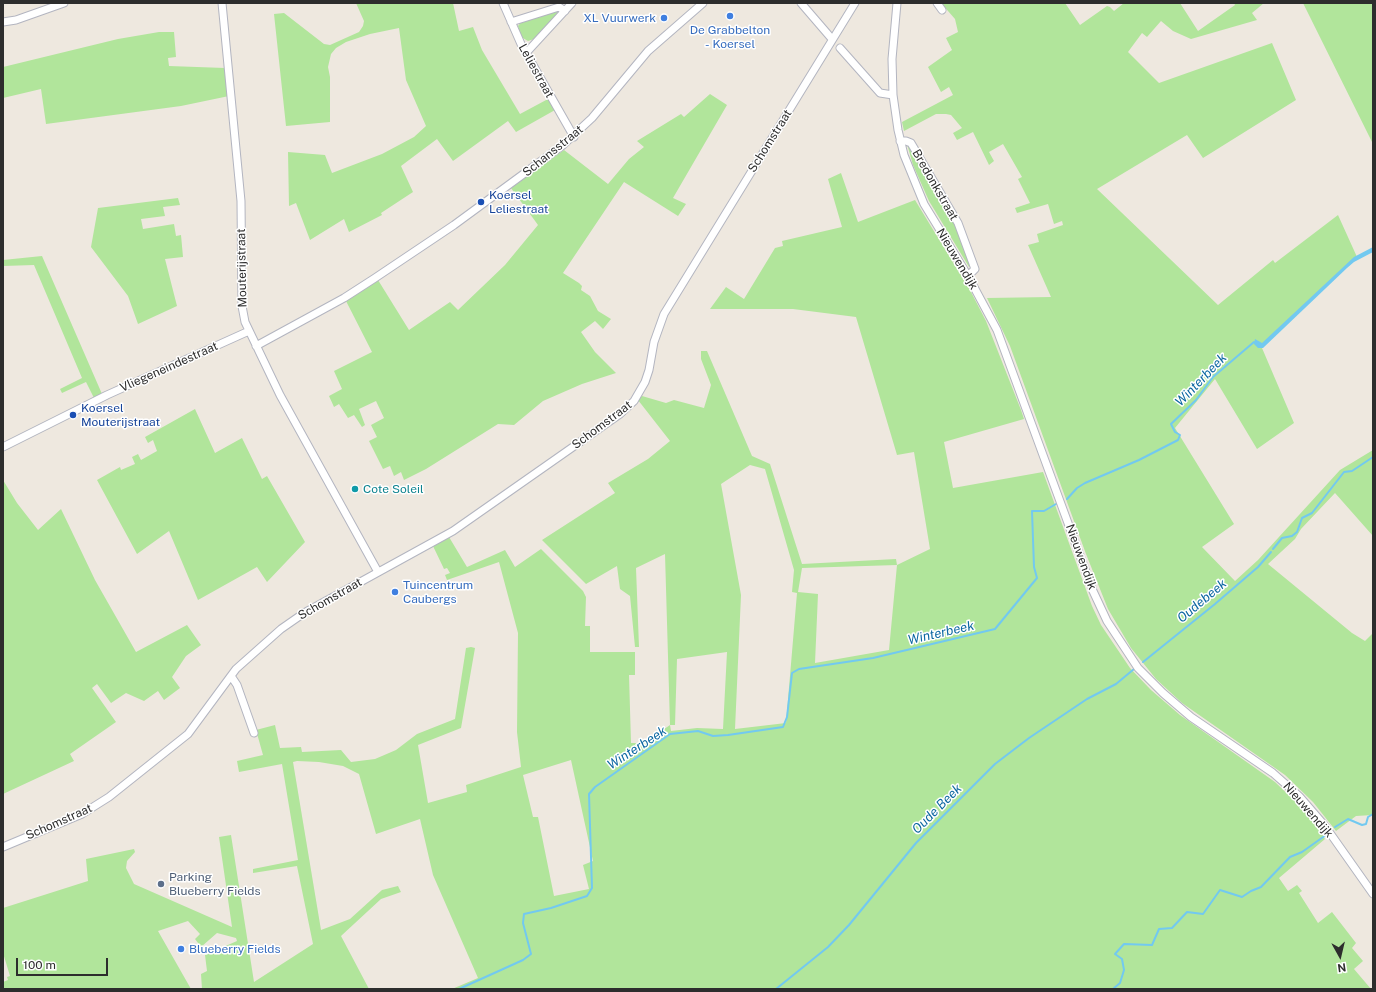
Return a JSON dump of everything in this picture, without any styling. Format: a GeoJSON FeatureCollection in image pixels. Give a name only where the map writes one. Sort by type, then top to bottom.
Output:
{"type":"FeatureCollection","features":[{"type":"Feature","properties":{"kind":"street"},"geometry":{"type":"LineString","coordinates":[[3,22],[16,20],[64,3]]}},
{"type":"Feature","properties":{"kind":"street","name":"Mouterijstraat"},"geometry":{"type":"LineString","coordinates":[[222,3],[241,202],[242,306],[249,331],[283,401],[378,572]]}},
{"type":"Feature","properties":{"kind":"street","name":"Leliestraat"},"geometry":{"type":"LineString","coordinates":[[503,3],[526,53],[574,136]]}},
{"type":"Feature","properties":{"kind":"street"},"geometry":{"type":"LineString","coordinates":[[526,53],[572,3]]}},
{"type":"Feature","properties":{"kind":"street","name":"Schansstraat"},"geometry":{"type":"LineString","coordinates":[[256,346],[344,298],[375,278],[460,220],[574,136],[592,118],[648,51],[703,3]]}},
{"type":"Feature","properties":{"kind":"street"},"geometry":{"type":"LineString","coordinates":[[801,3],[832,39]]}},
{"type":"Feature","properties":{"kind":"street","name":"Schomstraat"},"geometry":{"type":"LineString","coordinates":[[3,847],[82,814],[109,797],[188,734],[231,676],[247,658],[294,619],[452,532],[620,414],[634,402],[645,382],[654,342],[664,314],[855,3]]}},
{"type":"Feature","properties":{"kind":"street","name":"Bredonkstraat"},"geometry":{"type":"LineString","coordinates":[[898,3],[892,59],[893,94],[900,141],[909,142],[916,150],[964,235],[975,269],[968,276]]}},
{"type":"Feature","properties":{"kind":"street"},"geometry":{"type":"LineString","coordinates":[[936,3],[942,10]]}},
{"type":"Feature","properties":{"kind":"street"},"geometry":{"type":"LineString","coordinates":[[511,22],[559,7],[565,11]]}},
{"type":"Feature","properties":{"kind":"street"},"geometry":{"type":"LineString","coordinates":[[840,48],[880,93],[893,94]]}},
{"type":"Feature","properties":{"kind":"street","name":"Nieuwendijk"},"geometry":{"type":"LineString","coordinates":[[900,141],[909,171],[924,204],[968,276],[997,330],[1093,591],[1107,621],[1122,646],[1138,668],[1171,701],[1274,773],[1299,796],[1325,826],[1373,894]]}},
{"type":"Feature","properties":{"kind":"street","name":"Vliegeneindestraat"},"geometry":{"type":"LineString","coordinates":[[3,447],[107,395],[249,331]]}},
{"type":"Feature","properties":{"kind":"street"},"geometry":{"type":"LineString","coordinates":[[231,676],[237,685],[254,733]]}},
{"type":"Feature","properties":{"kind":"green space"},"geometry":{"type":"Polygon","coordinates":[[[356,3],[453,3],[459,31],[473,27],[482,50],[520,114],[548,99],[555,110],[516,132],[508,121],[453,161],[437,139],[401,166],[413,192],[381,213],[382,215],[349,232],[344,219],[310,240],[296,203],[289,206],[288,152],[325,155],[332,173],[382,154],[414,137],[426,126],[406,80],[399,28],[370,34],[346,42],[336,48],[331,54],[328,67],[330,77],[330,122],[286,126],[274,14],[284,13],[324,44],[330,45],[359,32],[363,26],[364,21],[356,3]]]}},
{"type":"Feature","properties":{"kind":"green space"},"geometry":{"type":"Polygon","coordinates":[[[941,3],[1065,3],[1080,25],[1107,6],[1114,11],[1124,3],[1180,3],[1198,31],[1235,5],[1234,3],[1264,3],[1252,13],[1257,20],[1191,39],[1173,31],[1161,21],[1147,37],[1142,33],[1128,52],[1159,83],[1272,43],[1296,100],[1203,158],[1187,135],[1097,189],[1218,305],[1273,260],[1275,263],[1338,215],[1357,257],[1262,348],[1294,423],[1257,449],[1215,379],[1175,428],[1234,524],[1202,547],[1235,581],[1258,560],[1340,470],[1373,450],[1373,536],[1335,493],[1301,529],[1295,539],[1268,564],[1352,633],[1365,641],[1373,633],[1373,815],[1356,816],[1336,831],[1313,802],[1285,775],[1182,703],[1156,679],[1131,648],[1108,609],[1086,554],[1010,346],[987,298],[1051,297],[1028,245],[1039,242],[1037,234],[1063,225],[1062,221],[1054,224],[1048,204],[1017,213],[1015,208],[1030,203],[1018,179],[1022,177],[1003,144],[989,152],[994,161],[989,165],[973,132],[957,140],[953,133],[962,128],[951,115],[936,114],[904,131],[902,122],[953,95],[949,87],[941,92],[928,67],[952,50],[946,38],[958,32],[955,19],[941,3]]]}},
{"type":"Feature","properties":{"kind":"green space"},"geometry":{"type":"Polygon","coordinates":[[[1303,3],[1373,3],[1373,144],[1303,3]]]}},
{"type":"Feature","properties":{"kind":"green space"},"geometry":{"type":"Polygon","coordinates":[[[557,11],[557,14],[534,39],[528,41],[521,37],[518,26],[522,21],[557,11]]]}},
{"type":"Feature","properties":{"kind":"green space"},"geometry":{"type":"Polygon","coordinates":[[[159,32],[174,32],[176,57],[168,58],[169,66],[225,68],[229,96],[181,106],[46,124],[41,89],[3,98],[3,67],[118,39],[159,32]]]}},
{"type":"Feature","properties":{"kind":"green space"},"geometry":{"type":"Polygon","coordinates":[[[710,94],[727,105],[673,198],[686,204],[678,216],[624,182],[563,273],[579,283],[582,286],[581,290],[590,296],[598,311],[611,319],[603,329],[595,321],[581,332],[595,352],[616,373],[582,384],[543,401],[514,425],[498,424],[426,469],[404,480],[401,472],[394,476],[390,466],[383,469],[369,441],[377,437],[371,425],[384,418],[376,401],[359,409],[365,425],[362,427],[354,415],[348,418],[339,404],[334,407],[329,396],[342,389],[334,371],[372,352],[346,301],[378,280],[409,330],[450,302],[458,310],[505,265],[538,225],[511,188],[564,150],[608,184],[629,159],[644,147],[637,141],[681,114],[684,117],[710,94]]]}},
{"type":"Feature","properties":{"kind":"green space"},"geometry":{"type":"Polygon","coordinates":[[[907,144],[910,146],[952,217],[971,265],[969,267],[929,201],[913,165],[907,144]]]}},
{"type":"Feature","properties":{"kind":"green space"},"geometry":{"type":"Polygon","coordinates":[[[841,173],[858,222],[915,200],[971,292],[986,321],[1024,419],[944,442],[953,488],[1043,472],[1092,606],[1101,625],[1130,668],[1151,690],[1180,715],[1275,782],[1299,805],[1316,825],[1325,839],[1279,878],[1288,891],[1297,885],[1302,891],[1299,893],[1318,923],[1332,912],[1356,943],[1352,948],[1363,961],[1354,969],[1371,989],[452,989],[478,978],[433,875],[420,819],[376,834],[359,774],[343,766],[319,762],[297,761],[293,762],[321,930],[350,919],[382,890],[398,886],[401,892],[381,899],[341,936],[369,989],[202,989],[201,974],[207,971],[205,955],[237,941],[236,938],[217,933],[201,947],[195,939],[200,934],[188,921],[158,931],[191,989],[3,989],[3,982],[8,980],[7,977],[10,976],[3,953],[3,908],[88,881],[86,859],[134,849],[135,852],[127,861],[126,868],[134,884],[232,927],[219,837],[231,835],[254,982],[313,944],[297,866],[253,873],[253,869],[298,860],[282,764],[239,772],[237,761],[263,755],[256,730],[275,725],[280,748],[301,747],[302,752],[341,750],[351,762],[375,759],[396,750],[417,734],[455,719],[466,648],[471,647],[475,648],[461,728],[418,745],[428,803],[467,792],[466,785],[521,767],[517,732],[518,633],[499,562],[447,580],[445,575],[450,573],[447,568],[444,569],[433,546],[449,537],[467,567],[505,550],[515,567],[541,549],[583,591],[586,597],[585,626],[590,626],[590,652],[635,652],[635,675],[629,675],[631,743],[639,743],[651,738],[670,725],[665,554],[636,568],[639,647],[635,647],[630,596],[620,589],[617,566],[586,584],[542,540],[615,493],[608,483],[648,459],[670,441],[638,400],[642,396],[666,403],[674,400],[704,408],[711,385],[701,359],[701,351],[707,351],[752,456],[770,464],[802,564],[896,559],[897,565],[930,549],[914,452],[897,455],[856,317],[793,309],[710,309],[726,287],[744,299],[775,248],[783,246],[782,241],[842,227],[828,179],[841,173]],[[750,465],[721,484],[741,595],[735,729],[786,723],[797,593],[792,592],[794,570],[765,469],[750,465]],[[897,565],[802,568],[798,592],[818,594],[815,663],[889,650],[897,565]],[[727,652],[677,659],[675,725],[670,725],[671,731],[697,728],[723,729],[727,652]],[[571,760],[523,775],[533,817],[538,817],[554,896],[589,889],[583,865],[593,861],[571,760]]]}},
{"type":"Feature","properties":{"kind":"green space"},"geometry":{"type":"Polygon","coordinates":[[[178,198],[180,205],[163,207],[165,216],[141,219],[143,229],[174,224],[176,236],[181,235],[183,257],[165,259],[177,306],[138,324],[128,296],[91,247],[98,208],[178,198]]]}},
{"type":"Feature","properties":{"kind":"green space"},"geometry":{"type":"Polygon","coordinates":[[[42,256],[102,394],[94,398],[86,382],[62,393],[60,389],[82,378],[34,265],[3,266],[3,260],[42,256]]]}},
{"type":"Feature","properties":{"kind":"green space"},"geometry":{"type":"Polygon","coordinates":[[[195,409],[215,453],[242,438],[262,479],[267,476],[305,542],[267,582],[257,567],[198,600],[169,531],[137,554],[97,480],[120,467],[121,470],[135,464],[132,457],[138,454],[141,460],[157,451],[153,440],[148,443],[145,437],[195,409]]]}},
{"type":"Feature","properties":{"kind":"green space"},"geometry":{"type":"Polygon","coordinates":[[[3,480],[17,503],[38,530],[61,509],[95,580],[136,652],[187,625],[201,645],[186,656],[172,677],[180,688],[164,700],[158,691],[144,701],[126,693],[111,703],[97,684],[92,688],[116,722],[70,754],[74,761],[3,794],[3,480]]]}},
{"type":"Feature","properties":{"kind":"water"},"geometry":{"type":"Polygon","coordinates":[[[1373,247],[1373,252],[1354,262],[1347,268],[1263,348],[1258,348],[1254,344],[1255,339],[1262,343],[1354,257],[1373,247]]]}},
{"type":"Feature","properties":{"kind":"waterway","name":"Winterbeek"},"geometry":{"type":"LineString","coordinates":[[1067,499],[1077,488],[1085,483],[1139,460],[1178,440],[1180,435],[1175,432],[1171,424],[1196,400],[1213,377],[1254,342]]}},
{"type":"Feature","properties":{"kind":"waterway","name":"Oudebeek"},"geometry":{"type":"LineString","coordinates":[[1273,549],[1282,538],[1292,536],[1297,532],[1302,518],[1312,513],[1344,472],[1352,471],[1373,457]]}},
{"type":"Feature","properties":{"kind":"waterway","name":"Winterbeek"},"geometry":{"type":"LineString","coordinates":[[459,989],[523,960],[531,954],[523,923],[524,914],[551,908],[587,896],[592,888],[589,794],[595,787],[670,734],[698,731],[713,736],[783,727],[787,717],[792,673],[799,669],[873,658],[995,629],[1037,578],[1034,567],[1032,511],[1044,511],[1056,504]]}},
{"type":"Feature","properties":{"kind":"waterway","name":"Oudebeek"},"geometry":{"type":"LineString","coordinates":[[1143,662],[1215,604],[1258,567],[1271,552]]}},
{"type":"Feature","properties":{"kind":"waterway","name":"Oude Beek"},"geometry":{"type":"LineString","coordinates":[[776,989],[828,947],[849,925],[916,843],[995,764],[1029,738],[1087,699],[1116,684],[1134,669]]}},
{"type":"Feature","properties":{"kind":"waterway"},"geometry":{"type":"LineString","coordinates":[[1335,827],[1348,819],[1362,825],[1366,824],[1368,817],[1373,814]]}},
{"type":"Feature","properties":{"kind":"waterway"},"geometry":{"type":"LineString","coordinates":[[1113,989],[1120,983],[1124,970],[1122,959],[1115,954],[1124,944],[1152,945],[1159,929],[1172,928],[1187,912],[1203,914],[1220,890],[1242,897],[1261,887],[1290,857],[1302,852],[1326,835]]}},
{"type":"Feature","properties":{"kind":"place","name":"De Grabbelton - Koersel"},"geometry":{"type":"Point","coordinates":[730,16]}},
{"type":"Feature","properties":{"kind":"place","name":"XL Vuurwerk"},"geometry":{"type":"Point","coordinates":[664,18]}},
{"type":"Feature","properties":{"kind":"place","name":"Koersel Leliestraat"},"geometry":{"type":"Point","coordinates":[481,202]}},
{"type":"Feature","properties":{"kind":"place","name":"Koersel Mouterijstraat"},"geometry":{"type":"Point","coordinates":[73,415]}},
{"type":"Feature","properties":{"kind":"place","name":"Cote Soleil"},"geometry":{"type":"Point","coordinates":[355,489]}},
{"type":"Feature","properties":{"kind":"place","name":"Tuincentrum Caubergs"},"geometry":{"type":"Point","coordinates":[395,592]}},
{"type":"Feature","properties":{"kind":"place","name":"Parking Blueberry Fields"},"geometry":{"type":"Point","coordinates":[161,884]}},
{"type":"Feature","properties":{"kind":"place","name":"Blueberry Fields"},"geometry":{"type":"Point","coordinates":[181,949]}}]}
